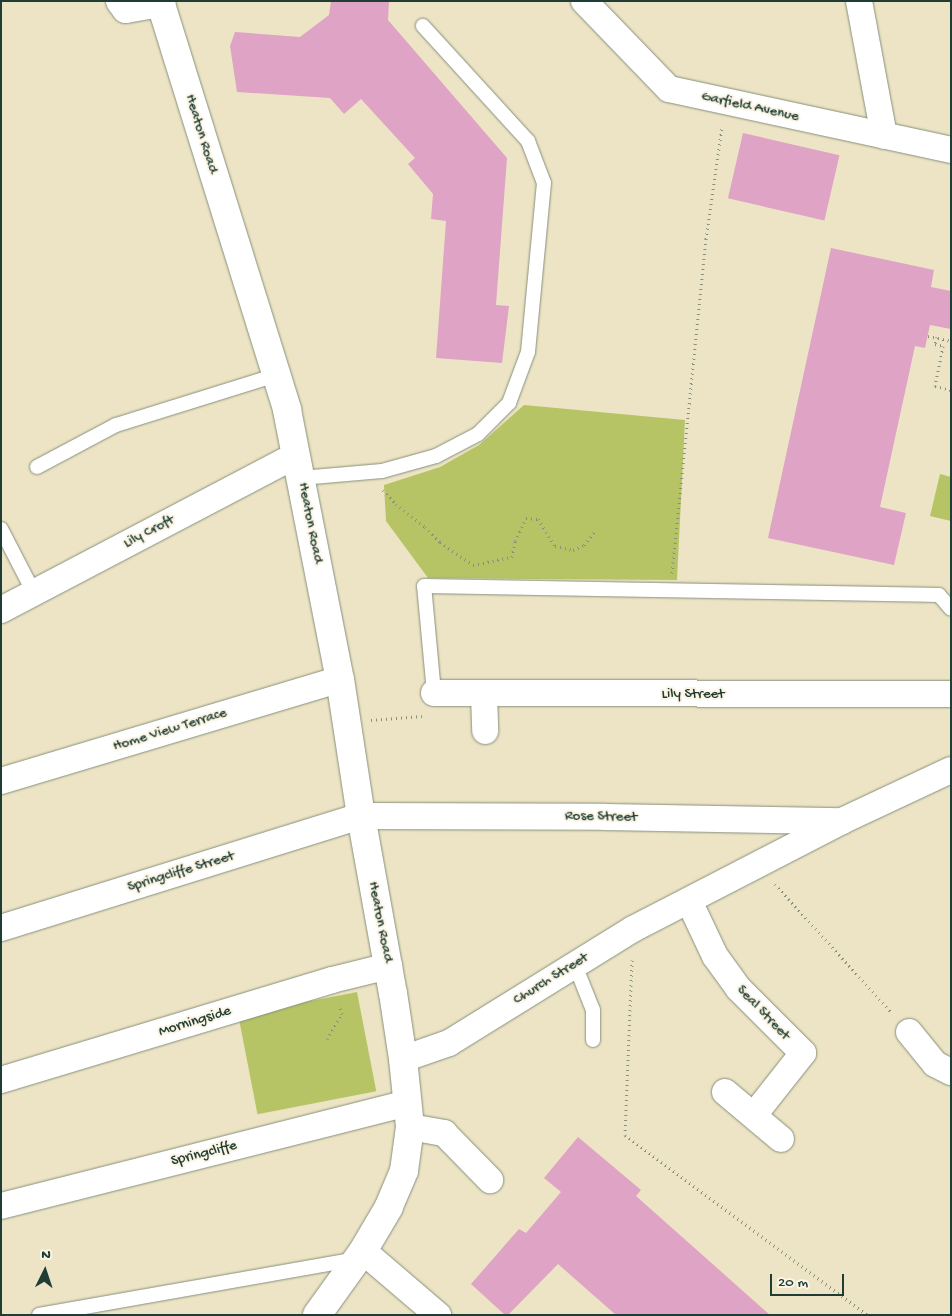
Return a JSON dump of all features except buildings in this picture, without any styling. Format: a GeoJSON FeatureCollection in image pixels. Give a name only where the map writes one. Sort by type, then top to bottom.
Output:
{"type":"FeatureCollection","features":[{"type":"Feature","properties":{"kind":"street"},"geometry":{"type":"LineString","coordinates":[[120,1],[126,10],[160,2]]}},
{"type":"Feature","properties":{"kind":"street","name":"Garfield Avenue"},"geometry":{"type":"LineString","coordinates":[[584,1],[669,89],[951,150]]}},
{"type":"Feature","properties":{"kind":"street"},"geometry":{"type":"LineString","coordinates":[[859,1],[884,136]]}},
{"type":"Feature","properties":{"kind":"street","name":"Heaton Road"},"geometry":{"type":"LineString","coordinates":[[160,2],[287,410],[340,679],[361,816],[403,1059]]}},
{"type":"Feature","properties":{"kind":"street","name":"Lily Croft"},"geometry":{"type":"LineString","coordinates":[[1,610],[299,466]]}},
{"type":"Feature","properties":{"kind":"street","name":"Home View Terrace"},"geometry":{"type":"LineString","coordinates":[[1,780],[340,679]]}},
{"type":"Feature","properties":{"kind":"street","name":"Lily Street"},"geometry":{"type":"LineString","coordinates":[[432,705],[484,695],[951,694]]}},
{"type":"Feature","properties":{"kind":"street"},"geometry":{"type":"LineString","coordinates":[[484,695],[485,731]]}},
{"type":"Feature","properties":{"kind":"street","name":"Church Street"},"geometry":{"type":"LineString","coordinates":[[403,1059],[449,1042],[633,929],[842,821],[951,770]]}},
{"type":"Feature","properties":{"kind":"street","name":"Rose Street"},"geometry":{"type":"LineString","coordinates":[[361,816],[842,821]]}},
{"type":"Feature","properties":{"kind":"street","name":"Springcliffe Street"},"geometry":{"type":"LineString","coordinates":[[1,928],[361,816]]}},
{"type":"Feature","properties":{"kind":"street","name":"Seal Street"},"geometry":{"type":"LineString","coordinates":[[688,901],[714,956],[738,988],[803,1053],[754,1115]]}},
{"type":"Feature","properties":{"kind":"street","name":"Morningside"},"geometry":{"type":"LineString","coordinates":[[1,1080],[332,980],[388,966]]}},
{"type":"Feature","properties":{"kind":"street"},"geometry":{"type":"LineString","coordinates":[[909,1032],[935,1064],[951,1072]]}},
{"type":"Feature","properties":{"kind":"street"},"geometry":{"type":"LineString","coordinates":[[317,1315],[360,1255],[389,1207],[404,1170],[409,1115],[403,1059]]}},
{"type":"Feature","properties":{"kind":"street"},"geometry":{"type":"LineString","coordinates":[[725,1092],[781,1139]]}},
{"type":"Feature","properties":{"kind":"street"},"geometry":{"type":"LineString","coordinates":[[409,1115],[444,1133],[490,1180]]}},
{"type":"Feature","properties":{"kind":"street","name":"Springcliffe"},"geometry":{"type":"LineString","coordinates":[[1,1206],[409,1115]]}},
{"type":"Feature","properties":{"kind":"street"},"geometry":{"type":"LineString","coordinates":[[360,1255],[438,1315]]}},
{"type":"Feature","properties":{"kind":"lane"},"geometry":{"type":"LineString","coordinates":[[299,466],[382,471],[436,456],[478,434],[509,403],[528,352],[544,183],[528,141],[423,26]]}},
{"type":"Feature","properties":{"kind":"lane"},"geometry":{"type":"LineString","coordinates":[[37,467],[116,425],[276,375]]}},
{"type":"Feature","properties":{"kind":"lane"},"geometry":{"type":"LineString","coordinates":[[1,529],[34,593]]}},
{"type":"Feature","properties":{"kind":"lane"},"geometry":{"type":"LineString","coordinates":[[432,705],[424,586],[939,595],[951,609]]}},
{"type":"Feature","properties":{"kind":"lane"},"geometry":{"type":"LineString","coordinates":[[574,965],[593,1010],[593,1040]]}},
{"type":"Feature","properties":{"kind":"lane"},"geometry":{"type":"LineString","coordinates":[[39,1315],[360,1255]]}},
{"type":"Feature","properties":{"kind":"path"},"geometry":{"type":"LineString","coordinates":[[670,591],[706,239],[726,101]]}},
{"type":"Feature","properties":{"kind":"path"},"geometry":{"type":"LineString","coordinates":[[928,336],[951,341]]}},
{"type":"Feature","properties":{"kind":"path"},"geometry":{"type":"LineString","coordinates":[[937,337],[935,344],[943,346],[935,386],[951,390]]}},
{"type":"Feature","properties":{"kind":"path"},"geometry":{"type":"LineString","coordinates":[[381,489],[396,504],[425,526],[440,542],[473,565],[512,557],[515,541],[526,518],[538,519],[555,546],[573,550],[584,546],[595,531]]}},
{"type":"Feature","properties":{"kind":"path"},"geometry":{"type":"LineString","coordinates":[[346,723],[432,705]]}},
{"type":"Feature","properties":{"kind":"path"},"geometry":{"type":"LineString","coordinates":[[758,865],[909,1032]]}},
{"type":"Feature","properties":{"kind":"path"},"geometry":{"type":"LineString","coordinates":[[633,929],[625,1135],[867,1315]]}},
{"type":"Feature","properties":{"kind":"path"},"geometry":{"type":"LineString","coordinates":[[327,1038],[342,1014],[332,980]]}},
{"type":"Feature","properties":{"kind":"green space"},"geometry":{"type":"Polygon","coordinates":[[[524,405],[685,420],[677,580],[428,578],[386,521],[384,485],[440,467],[479,445],[524,405]]]}},
{"type":"Feature","properties":{"kind":"green space"},"geometry":{"type":"Polygon","coordinates":[[[940,474],[951,477],[951,521],[930,516],[940,474]]]}},
{"type":"Feature","properties":{"kind":"green space"},"geometry":{"type":"Polygon","coordinates":[[[357,992],[376,1091],[257,1114],[238,1015],[357,992]]]}}]}
